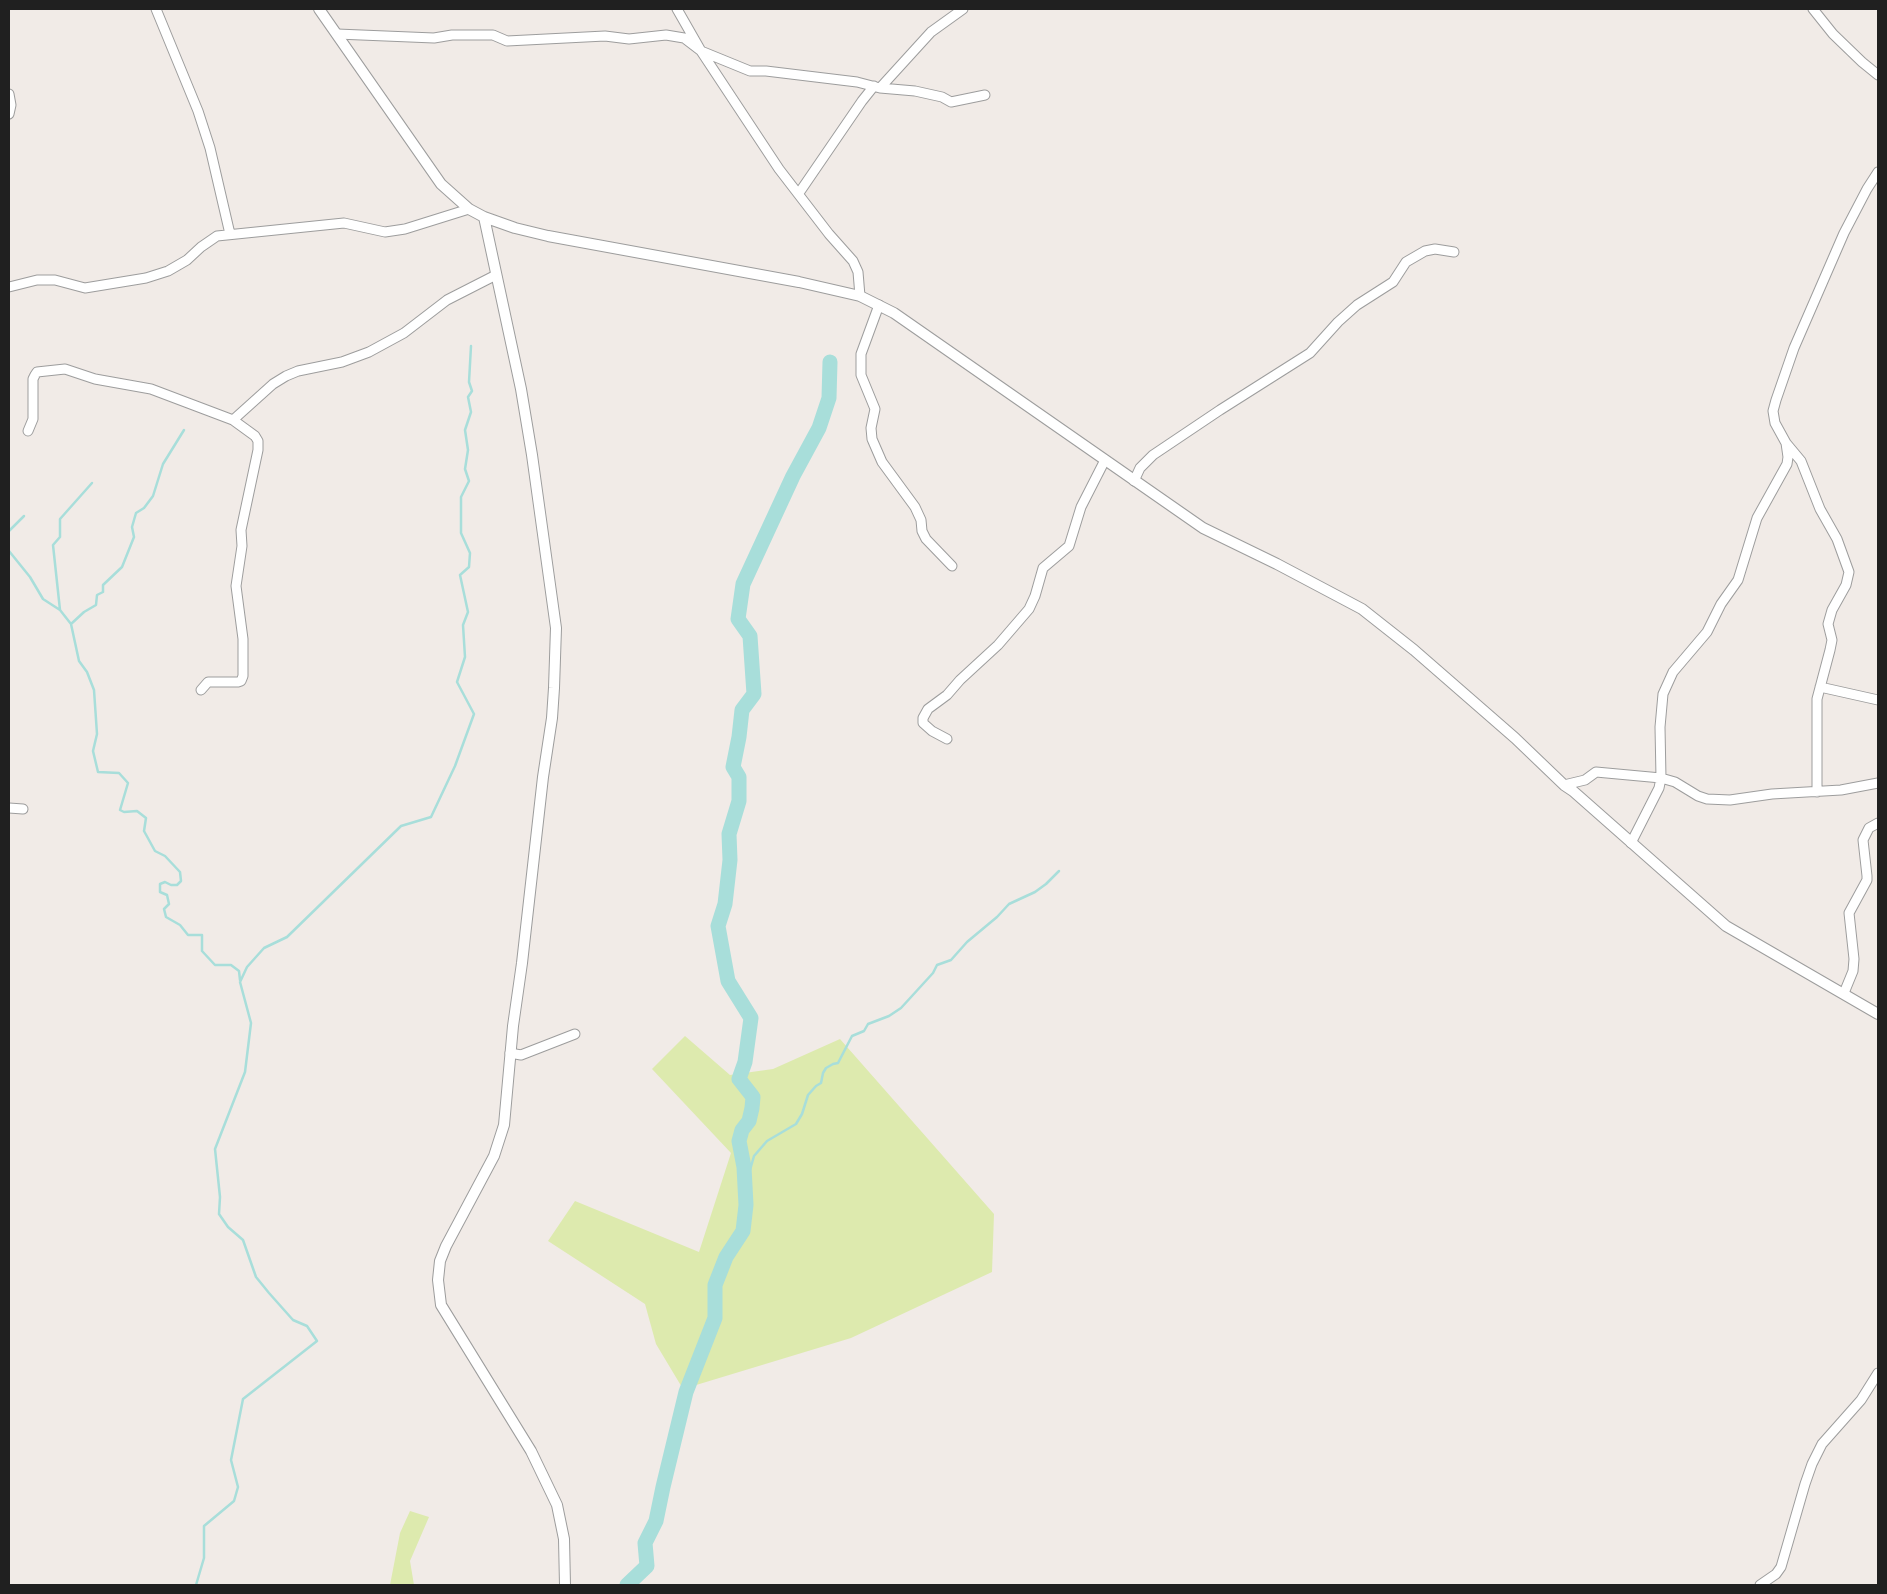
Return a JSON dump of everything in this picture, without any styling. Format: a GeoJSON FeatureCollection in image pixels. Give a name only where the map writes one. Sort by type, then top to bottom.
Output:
{"type":"FeatureCollection","features":[{"type":"Feature","properties":{"kind":"street"},"geometry":{"type":"LineString","coordinates":[[156,9],[198,111],[210,148],[230,234]]}},
{"type":"Feature","properties":{"kind":"street"},"geometry":{"type":"LineString","coordinates":[[319,9],[441,184],[469,209],[484,217],[515,228],[548,236],[799,282],[860,296],[894,314],[1203,528],[1277,564],[1362,609],[1414,650],[1515,738],[1564,785],[1591,806],[1630,843],[1726,926],[1878,1014]]}},
{"type":"Feature","properties":{"kind":"street"},"geometry":{"type":"LineString","coordinates":[[677,9],[701,51],[779,169],[829,234],[853,261],[860,281],[860,296]]}},
{"type":"Feature","properties":{"kind":"street"},"geometry":{"type":"LineString","coordinates":[[799,194],[862,101],[931,32],[963,9]]}},
{"type":"Feature","properties":{"kind":"street"},"geometry":{"type":"LineString","coordinates":[[1813,9],[1833,34],[1878,75]]}},
{"type":"Feature","properties":{"kind":"street"},"geometry":{"type":"LineString","coordinates":[[337,34],[434,38],[452,35],[493,35],[507,41],[605,36],[629,39],[666,35],[684,38],[701,51],[750,71],[766,70],[858,82],[877,87],[915,91],[942,97],[951,102],[986,95]]}},
{"type":"Feature","properties":{"kind":"street"},"geometry":{"type":"LineString","coordinates":[[9,94],[11,105],[9,114]]}},
{"type":"Feature","properties":{"kind":"street"},"geometry":{"type":"LineString","coordinates":[[1816,792],[1817,699],[1832,640],[1828,624],[1832,610],[1849,579],[1850,572],[1837,539],[1820,510],[1801,461],[1786,443],[1774,423],[1773,411],[1798,339],[1844,233],[1878,172]]}},
{"type":"Feature","properties":{"kind":"street"},"geometry":{"type":"LineString","coordinates":[[9,287],[37,280],[55,280],[85,288],[146,278],[168,271],[187,260],[217,236],[344,223],[385,232],[405,229],[469,209]]}},
{"type":"Feature","properties":{"kind":"street"},"geometry":{"type":"LineString","coordinates":[[484,217],[523,398],[556,628],[552,718],[524,954],[510,1053],[504,1124],[494,1156],[446,1246],[440,1261],[438,1280],[441,1305],[531,1451],[557,1505],[564,1538],[565,1585]]}},
{"type":"Feature","properties":{"kind":"street"},"geometry":{"type":"LineString","coordinates":[[1134,481],[1140,468],[1153,455],[1310,353],[1338,322],[1357,305],[1393,282],[1406,262],[1425,251],[1435,249],[1454,252]]}},
{"type":"Feature","properties":{"kind":"street"},"geometry":{"type":"LineString","coordinates":[[233,420],[273,384],[286,376],[298,371],[342,362],[369,352],[404,333],[447,300],[496,275]]}},
{"type":"Feature","properties":{"kind":"street"},"geometry":{"type":"LineString","coordinates":[[879,306],[861,354],[861,375],[875,409],[871,428],[872,438],[882,462],[915,506],[921,520],[922,531],[926,538],[952,566]]}},
{"type":"Feature","properties":{"kind":"street"},"geometry":{"type":"LineString","coordinates":[[28,431],[33,420],[33,379],[35,375],[37,372],[65,369],[95,379],[151,389],[233,420],[255,436],[259,445],[241,530],[242,546],[236,586],[243,639],[241,681],[208,682],[201,690]]}},
{"type":"Feature","properties":{"kind":"street"},"geometry":{"type":"LineString","coordinates":[[1630,843],[1656,797],[1661,778],[1660,727],[1662,694],[1673,672],[1707,632],[1721,604],[1738,580],[1758,518],[1787,464],[1786,443]]}},
{"type":"Feature","properties":{"kind":"street"},"geometry":{"type":"LineString","coordinates":[[947,739],[932,731],[923,723],[925,713],[947,695],[960,680],[998,646],[1029,608],[1035,596],[1043,568],[1069,546],[1081,507],[1105,460]]}},
{"type":"Feature","properties":{"kind":"street"},"geometry":{"type":"LineString","coordinates":[[1820,687],[1878,700]]}},
{"type":"Feature","properties":{"kind":"street"},"geometry":{"type":"LineString","coordinates":[[1564,785],[1585,780],[1596,772],[1661,778],[1675,782],[1698,796],[1707,799],[1730,800],[1772,794],[1842,790],[1878,783]]}},
{"type":"Feature","properties":{"kind":"street"},"geometry":{"type":"LineString","coordinates":[[9,808],[23,809]]}},
{"type":"Feature","properties":{"kind":"street"},"geometry":{"type":"LineString","coordinates":[[1844,994],[1853,971],[1854,959],[1849,913],[1867,876],[1863,840],[1869,828],[1878,822]]}},
{"type":"Feature","properties":{"kind":"street"},"geometry":{"type":"LineString","coordinates":[[510,1053],[520,1055],[575,1034]]}},
{"type":"Feature","properties":{"kind":"street"},"geometry":{"type":"LineString","coordinates":[[1760,1585],[1776,1574],[1781,1567],[1805,1484],[1822,1444],[1861,1400],[1878,1373]]}},
{"type":"Feature","properties":{"kind":"green space"},"geometry":{"type":"Polygon","coordinates":[[[685,1036],[730,1075],[773,1069],[840,1039],[994,1214],[992,1272],[851,1338],[683,1389],[656,1344],[645,1304],[548,1241],[575,1201],[699,1252],[731,1153],[652,1069],[685,1036]]]}},
{"type":"Feature","properties":{"kind":"green space"},"geometry":{"type":"Polygon","coordinates":[[[410,1511],[429,1517],[410,1561],[414,1585],[390,1585],[400,1533],[410,1511]]]}},
{"type":"Feature","properties":{"kind":"waterway"},"geometry":{"type":"LineString","coordinates":[[196,1585],[204,1558],[204,1526],[234,1501],[238,1487],[231,1460],[243,1399],[317,1341],[307,1326],[293,1320],[256,1277],[243,1240],[228,1227],[219,1214],[220,1197],[215,1149],[245,1072],[251,1023],[240,982],[247,967],[264,948],[287,937],[401,826],[431,817],[455,766],[474,714],[457,682],[465,657],[463,625],[468,612],[460,575],[469,567],[470,553],[461,533],[461,497],[469,481],[465,469],[468,450],[465,430],[471,412],[468,397],[472,391],[469,382],[471,346]]}},
{"type":"Feature","properties":{"kind":"waterway"},"geometry":{"type":"LineString","coordinates":[[627,1585],[647,1566],[645,1543],[656,1521],[686,1392],[715,1318],[715,1285],[726,1257],[743,1231],[746,1205],[744,1167],[739,1141],[742,1130],[749,1121],[753,1097],[739,1079],[745,1062],[751,1018],[728,981],[718,926],[725,904],[730,860],[729,834],[739,801],[739,777],[733,767],[742,710],[754,694],[750,636],[738,619],[743,584],[793,476],[819,428],[829,398],[830,362]]}},
{"type":"Feature","properties":{"kind":"waterway"},"geometry":{"type":"LineString","coordinates":[[71,624],[84,612],[96,605],[97,595],[103,592],[103,585],[122,567],[134,537],[132,527],[136,513],[144,508],[153,496],[163,464],[184,430]]}},
{"type":"Feature","properties":{"kind":"waterway"},"geometry":{"type":"LineString","coordinates":[[60,610],[53,545],[60,537],[60,519],[92,483]]}},
{"type":"Feature","properties":{"kind":"waterway"},"geometry":{"type":"LineString","coordinates":[[9,531],[24,516]]}},
{"type":"Feature","properties":{"kind":"waterway"},"geometry":{"type":"LineString","coordinates":[[9,551],[30,577],[43,599],[60,610],[71,624],[79,661],[87,672],[94,690],[97,734],[93,751],[98,772],[119,773],[128,783],[120,810],[124,812],[137,811],[146,818],[144,831],[155,851],[165,856],[180,872],[181,881],[177,885],[165,882],[160,884],[160,892],[167,895],[169,904],[164,909],[166,917],[180,925],[188,935],[202,935],[202,951],[215,965],[231,965],[239,971],[240,980]]}},
{"type":"Feature","properties":{"kind":"waterway"},"geometry":{"type":"LineString","coordinates":[[745,1174],[750,1170],[754,1156],[767,1141],[796,1124],[802,1114],[808,1095],[821,1083],[826,1068],[838,1063],[852,1036],[864,1031],[868,1024],[889,1016],[901,1008],[933,973],[937,965],[951,960],[967,942],[997,917],[1009,904],[1035,892],[1059,871]]}}]}
